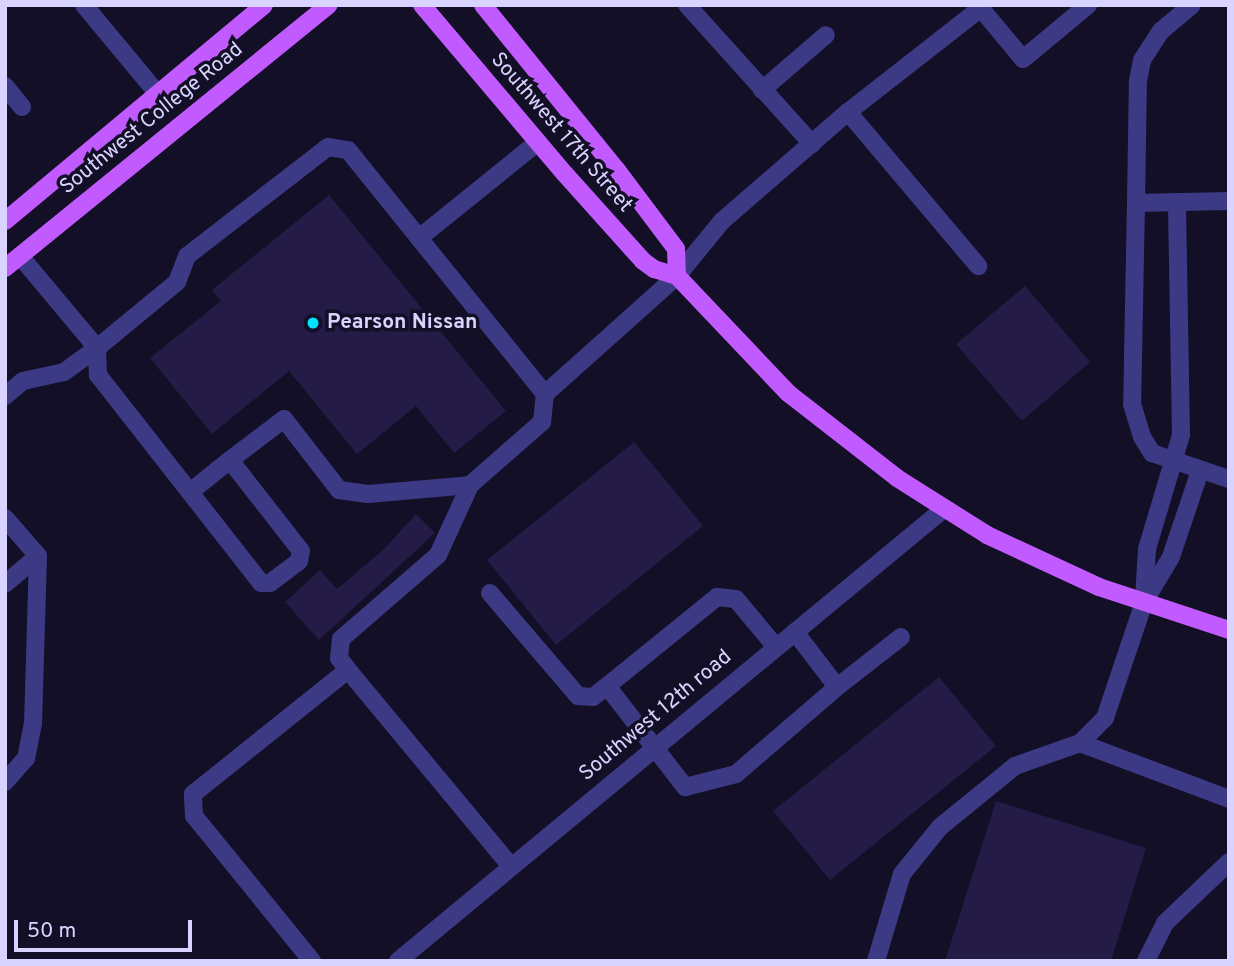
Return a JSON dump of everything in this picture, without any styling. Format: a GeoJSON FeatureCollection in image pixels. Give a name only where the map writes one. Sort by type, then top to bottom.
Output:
{"type":"FeatureCollection","features":[{"type":"Feature","properties":{"kind":"main road","name":"Southwest College Road"},"geometry":{"type":"LineString","coordinates":[[5,221],[264,5]]}},
{"type":"Feature","properties":{"kind":"main road","name":"Southwest College Road"},"geometry":{"type":"LineString","coordinates":[[5,268],[329,5]]}},
{"type":"Feature","properties":{"kind":"main road","name":"Southwest 17th Street"},"geometry":{"type":"LineString","coordinates":[[422,5],[643,261],[654,269],[677,276],[788,393],[897,478],[987,535],[1099,587],[1229,630]]}},
{"type":"Feature","properties":{"kind":"main road","name":"Southwest 17th Street"},"geometry":{"type":"LineString","coordinates":[[483,5],[616,169],[676,249],[677,276]]}},
{"type":"Feature","properties":{"kind":"street"},"geometry":{"type":"LineString","coordinates":[[84,5],[158,94]]}},
{"type":"Feature","properties":{"kind":"street"},"geometry":{"type":"LineString","coordinates":[[687,5],[812,144]]}},
{"type":"Feature","properties":{"kind":"street"},"geometry":{"type":"LineString","coordinates":[[510,866],[339,658],[341,639],[438,555],[470,485],[542,422],[545,394],[677,276],[722,221],[848,112],[979,7],[1023,59],[1088,5]]}},
{"type":"Feature","properties":{"kind":"street"},"geometry":{"type":"LineString","coordinates":[[1192,5],[1161,31],[1142,60],[1138,81],[1132,404],[1142,437],[1152,453],[1229,479]]}},
{"type":"Feature","properties":{"kind":"street"},"geometry":{"type":"LineString","coordinates":[[762,90],[826,35]]}},
{"type":"Feature","properties":{"kind":"street"},"geometry":{"type":"LineString","coordinates":[[5,86],[22,107]]}},
{"type":"Feature","properties":{"kind":"street"},"geometry":{"type":"LineString","coordinates":[[848,112],[978,266]]}},
{"type":"Feature","properties":{"kind":"street"},"geometry":{"type":"LineString","coordinates":[[419,238],[538,142]]}},
{"type":"Feature","properties":{"kind":"street"},"geometry":{"type":"LineString","coordinates":[[5,396],[23,382],[64,372],[97,348],[177,282],[187,256],[328,147],[348,150],[545,394]]}},
{"type":"Feature","properties":{"kind":"street"},"geometry":{"type":"LineString","coordinates":[[1136,203],[1229,201]]}},
{"type":"Feature","properties":{"kind":"street"},"geometry":{"type":"LineString","coordinates":[[1144,602],[1147,549],[1181,435],[1177,202]]}},
{"type":"Feature","properties":{"kind":"street"},"geometry":{"type":"LineString","coordinates":[[20,256],[97,348],[97,374],[261,583],[270,583],[299,561],[301,551],[230,460]]}},
{"type":"Feature","properties":{"kind":"street"},"geometry":{"type":"LineString","coordinates":[[190,492],[284,419],[339,490],[368,494],[470,485]]}},
{"type":"Feature","properties":{"kind":"street"},"geometry":{"type":"LineString","coordinates":[[876,961],[902,874],[940,827],[1015,766],[1080,743],[1105,718],[1144,602],[1171,557],[1200,471]]}},
{"type":"Feature","properties":{"kind":"street","name":"Southwest 12th road"},"geometry":{"type":"LineString","coordinates":[[398,961],[945,508]]}},
{"type":"Feature","properties":{"kind":"street"},"geometry":{"type":"LineString","coordinates":[[5,517],[38,556],[33,723],[26,758],[5,782]]}},
{"type":"Feature","properties":{"kind":"street"},"geometry":{"type":"LineString","coordinates":[[5,584],[38,556]]}},
{"type":"Feature","properties":{"kind":"street"},"geometry":{"type":"LineString","coordinates":[[490,593],[578,696],[593,697],[717,597],[736,598],[776,647]]}},
{"type":"Feature","properties":{"kind":"street"},"geometry":{"type":"LineString","coordinates":[[795,632],[837,687]]}},
{"type":"Feature","properties":{"kind":"street"},"geometry":{"type":"LineString","coordinates":[[607,686],[685,787],[736,774],[837,687],[901,637]]}},
{"type":"Feature","properties":{"kind":"street"},"geometry":{"type":"LineString","coordinates":[[312,961],[194,816],[193,794],[348,670]]}},
{"type":"Feature","properties":{"kind":"street"},"geometry":{"type":"LineString","coordinates":[[1080,743],[1229,799]]}},
{"type":"Feature","properties":{"kind":"street"},"geometry":{"type":"LineString","coordinates":[[1146,961],[1165,923],[1229,862]]}},
{"type":"Feature","properties":{"kind":"building","name":"Pearson Nissan"},"geometry":{"type":"Polygon","coordinates":[[[329,195],[506,411],[454,453],[416,406],[357,454],[289,371],[212,434],[150,358],[221,301],[212,290],[329,195]]]}},
{"type":"Feature","properties":{"kind":"building"},"geometry":{"type":"Polygon","coordinates":[[[1025,286],[1090,362],[1022,421],[956,344],[1025,286]]]}},
{"type":"Feature","properties":{"kind":"building"},"geometry":{"type":"Polygon","coordinates":[[[634,442],[703,526],[556,645],[487,560],[634,442]]]}},
{"type":"Feature","properties":{"kind":"building"},"geometry":{"type":"Polygon","coordinates":[[[416,514],[435,533],[319,640],[285,602],[320,570],[337,589],[384,549],[416,514]]]}},
{"type":"Feature","properties":{"kind":"building"},"geometry":{"type":"Polygon","coordinates":[[[939,677],[996,746],[830,880],[773,811],[939,677]]]}},
{"type":"Feature","properties":{"kind":"building"},"geometry":{"type":"Polygon","coordinates":[[[996,801],[1146,848],[1111,961],[945,961],[996,801]]]}},
{"type":"Feature","properties":{"kind":"place","name":"Pearson Nissan"},"geometry":{"type":"Point","coordinates":[313,323]}}]}
